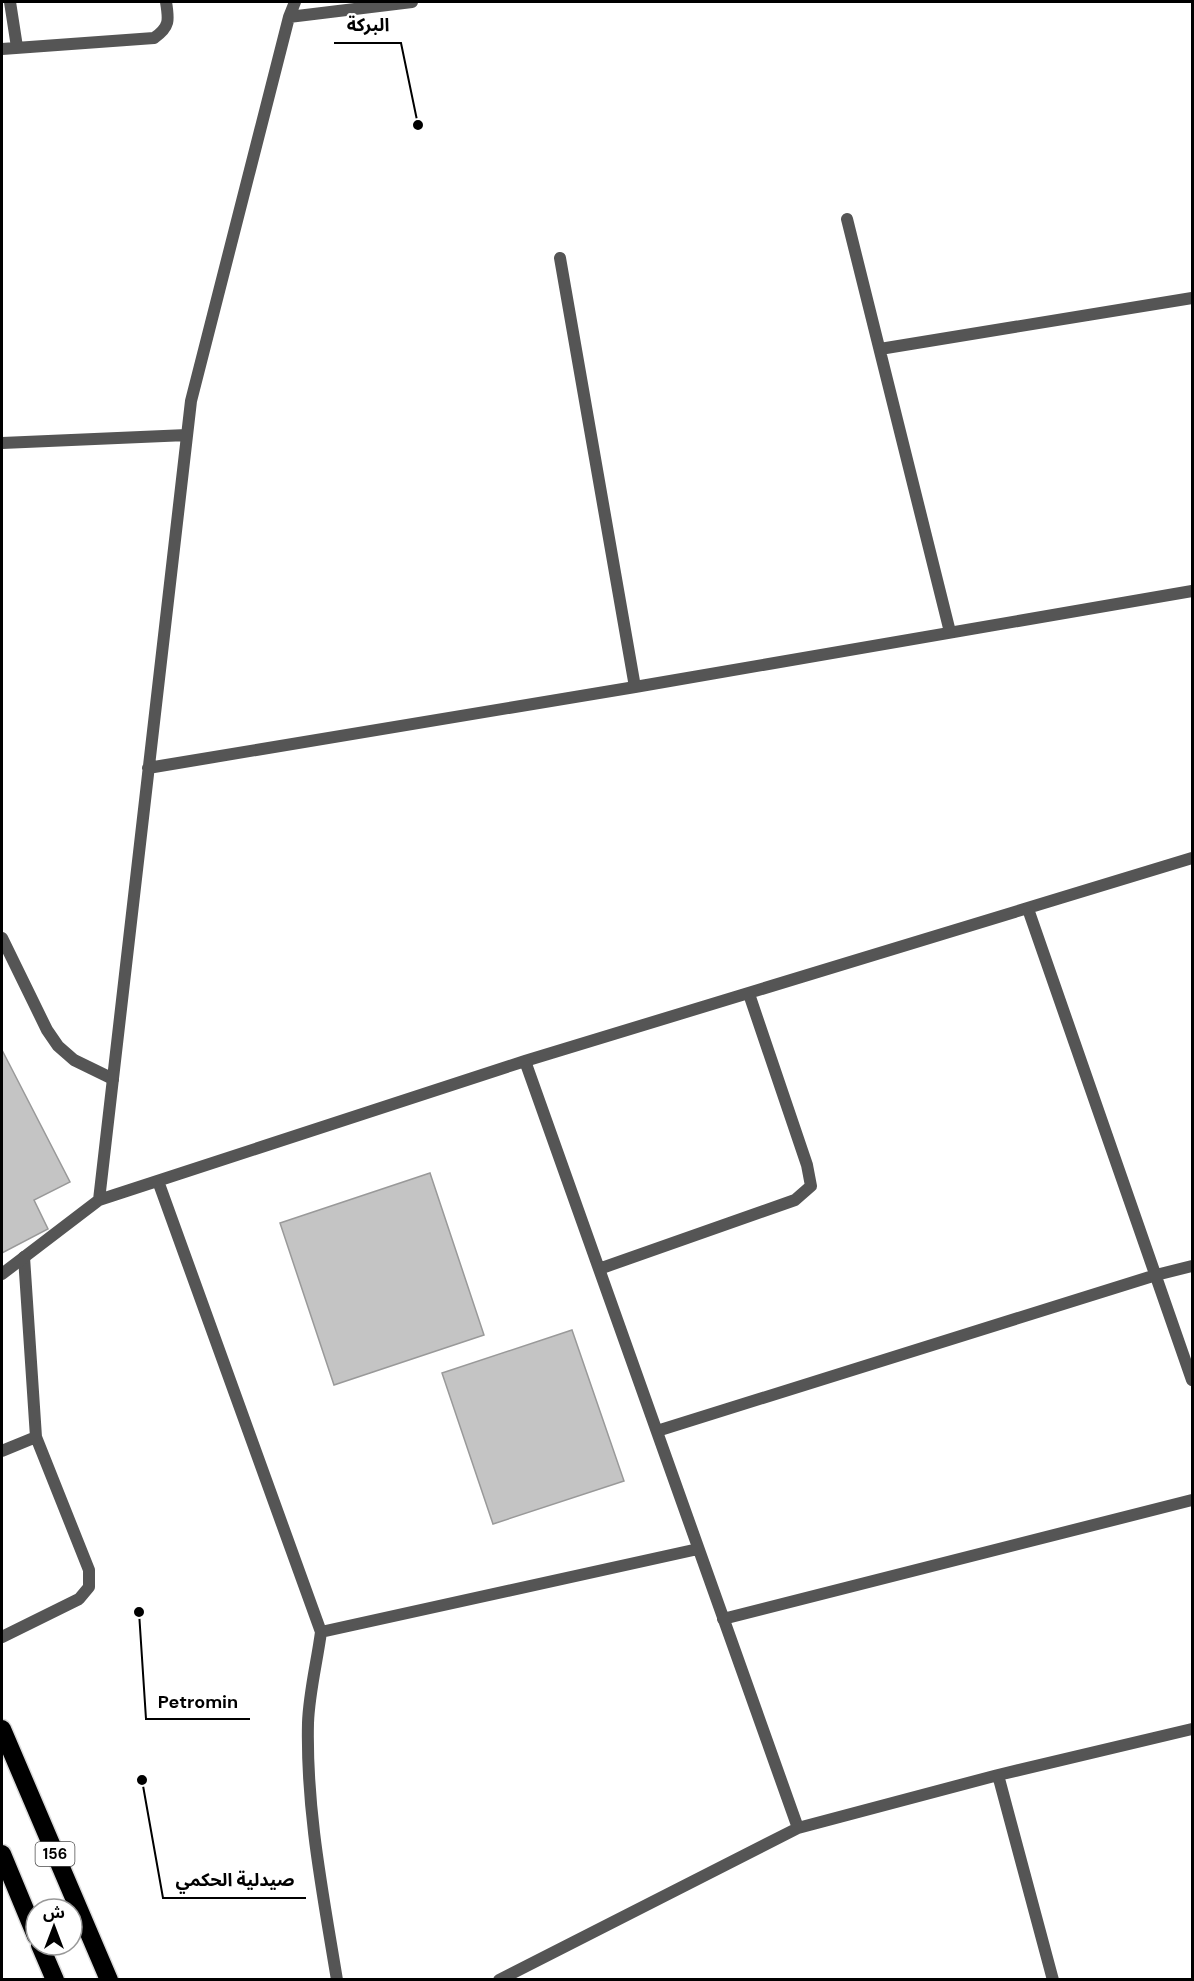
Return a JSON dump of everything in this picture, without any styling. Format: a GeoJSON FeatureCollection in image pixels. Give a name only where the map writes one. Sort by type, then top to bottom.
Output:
{"type":"FeatureCollection","features":[{"type":"Feature","properties":{"kind":"highway","name":"156"},"geometry":{"type":"LineString","coordinates":[[2,1729],[109,1980]]}},
{"type":"Feature","properties":{"kind":"highway"},"geometry":{"type":"LineString","coordinates":[[2,1854],[9,1890],[24,1916]]}},
{"type":"Feature","properties":{"kind":"highway"},"geometry":{"type":"LineString","coordinates":[[45,1957],[55,1980]]}},
{"type":"Feature","properties":{"kind":"street"},"geometry":{"type":"LineString","coordinates":[[10,2],[17,47]]}},
{"type":"Feature","properties":{"kind":"street"},"geometry":{"type":"LineString","coordinates":[[2,49],[154,38],[165,31],[169,17],[166,2]]}},
{"type":"Feature","properties":{"kind":"street"},"geometry":{"type":"LineString","coordinates":[[99,1200],[191,401],[289,17],[295,2]]}},
{"type":"Feature","properties":{"kind":"street"},"geometry":{"type":"LineString","coordinates":[[289,17],[412,2]]}},
{"type":"Feature","properties":{"kind":"street"},"geometry":{"type":"LineString","coordinates":[[847,219],[950,632]]}},
{"type":"Feature","properties":{"kind":"street"},"geometry":{"type":"LineString","coordinates":[[560,258],[635,687]]}},
{"type":"Feature","properties":{"kind":"street"},"geometry":{"type":"LineString","coordinates":[[880,349],[1192,298]]}},
{"type":"Feature","properties":{"kind":"street"},"geometry":{"type":"LineString","coordinates":[[2,443],[187,435]]}},
{"type":"Feature","properties":{"kind":"street"},"geometry":{"type":"LineString","coordinates":[[148,768],[1192,591]]}},
{"type":"Feature","properties":{"kind":"street"},"geometry":{"type":"LineString","coordinates":[[2,1274],[99,1200],[525,1061],[1192,858]]}},
{"type":"Feature","properties":{"kind":"street"},"geometry":{"type":"LineString","coordinates":[[1028,909],[1192,1380]]}},
{"type":"Feature","properties":{"kind":"street"},"geometry":{"type":"LineString","coordinates":[[2,938],[47,1030],[58,1046],[74,1060],[113,1079]]}},
{"type":"Feature","properties":{"kind":"street"},"geometry":{"type":"LineString","coordinates":[[599,1269],[795,1200],[811,1186],[807,1165],[749,993]]}},
{"type":"Feature","properties":{"kind":"street"},"geometry":{"type":"LineString","coordinates":[[525,1061],[798,1828]]}},
{"type":"Feature","properties":{"kind":"street"},"geometry":{"type":"LineString","coordinates":[[158,1181],[321,1632],[308,1720],[308,1772],[312,1827],[337,1980]]}},
{"type":"Feature","properties":{"kind":"street"},"geometry":{"type":"LineString","coordinates":[[2,1637],[79,1599],[89,1587],[88,1570],[36,1437],[24,1257]]}},
{"type":"Feature","properties":{"kind":"street"},"geometry":{"type":"LineString","coordinates":[[657,1431],[1156,1275],[1192,1266]]}},
{"type":"Feature","properties":{"kind":"street"},"geometry":{"type":"LineString","coordinates":[[2,1451],[36,1437]]}},
{"type":"Feature","properties":{"kind":"street"},"geometry":{"type":"LineString","coordinates":[[723,1619],[1192,1500]]}},
{"type":"Feature","properties":{"kind":"street"},"geometry":{"type":"LineString","coordinates":[[321,1632],[698,1549]]}},
{"type":"Feature","properties":{"kind":"street"},"geometry":{"type":"LineString","coordinates":[[499,1980],[798,1828],[998,1775],[1192,1729]]}},
{"type":"Feature","properties":{"kind":"street"},"geometry":{"type":"LineString","coordinates":[[998,1775],[1053,1980]]}},
{"type":"Feature","properties":{"kind":"building"},"geometry":{"type":"Polygon","coordinates":[[[2,1050],[70,1182],[34,1200],[48,1229],[2,1253],[2,1050]]]}},
{"type":"Feature","properties":{"kind":"building"},"geometry":{"type":"Polygon","coordinates":[[[430,1173],[484,1335],[334,1385],[280,1223],[430,1173]]]}},
{"type":"Feature","properties":{"kind":"building"},"geometry":{"type":"Polygon","coordinates":[[[572,1330],[624,1481],[493,1524],[442,1373],[572,1330]]]}},
{"type":"Feature","properties":{"kind":"place","name":"البركة"},"geometry":{"type":"Point","coordinates":[418,125]}},
{"type":"Feature","properties":{"kind":"place","name":"Petromin"},"geometry":{"type":"Point","coordinates":[139,1612]}},
{"type":"Feature","properties":{"kind":"place","name":"صيدلية الحكمي"},"geometry":{"type":"Point","coordinates":[142,1780]}}]}
